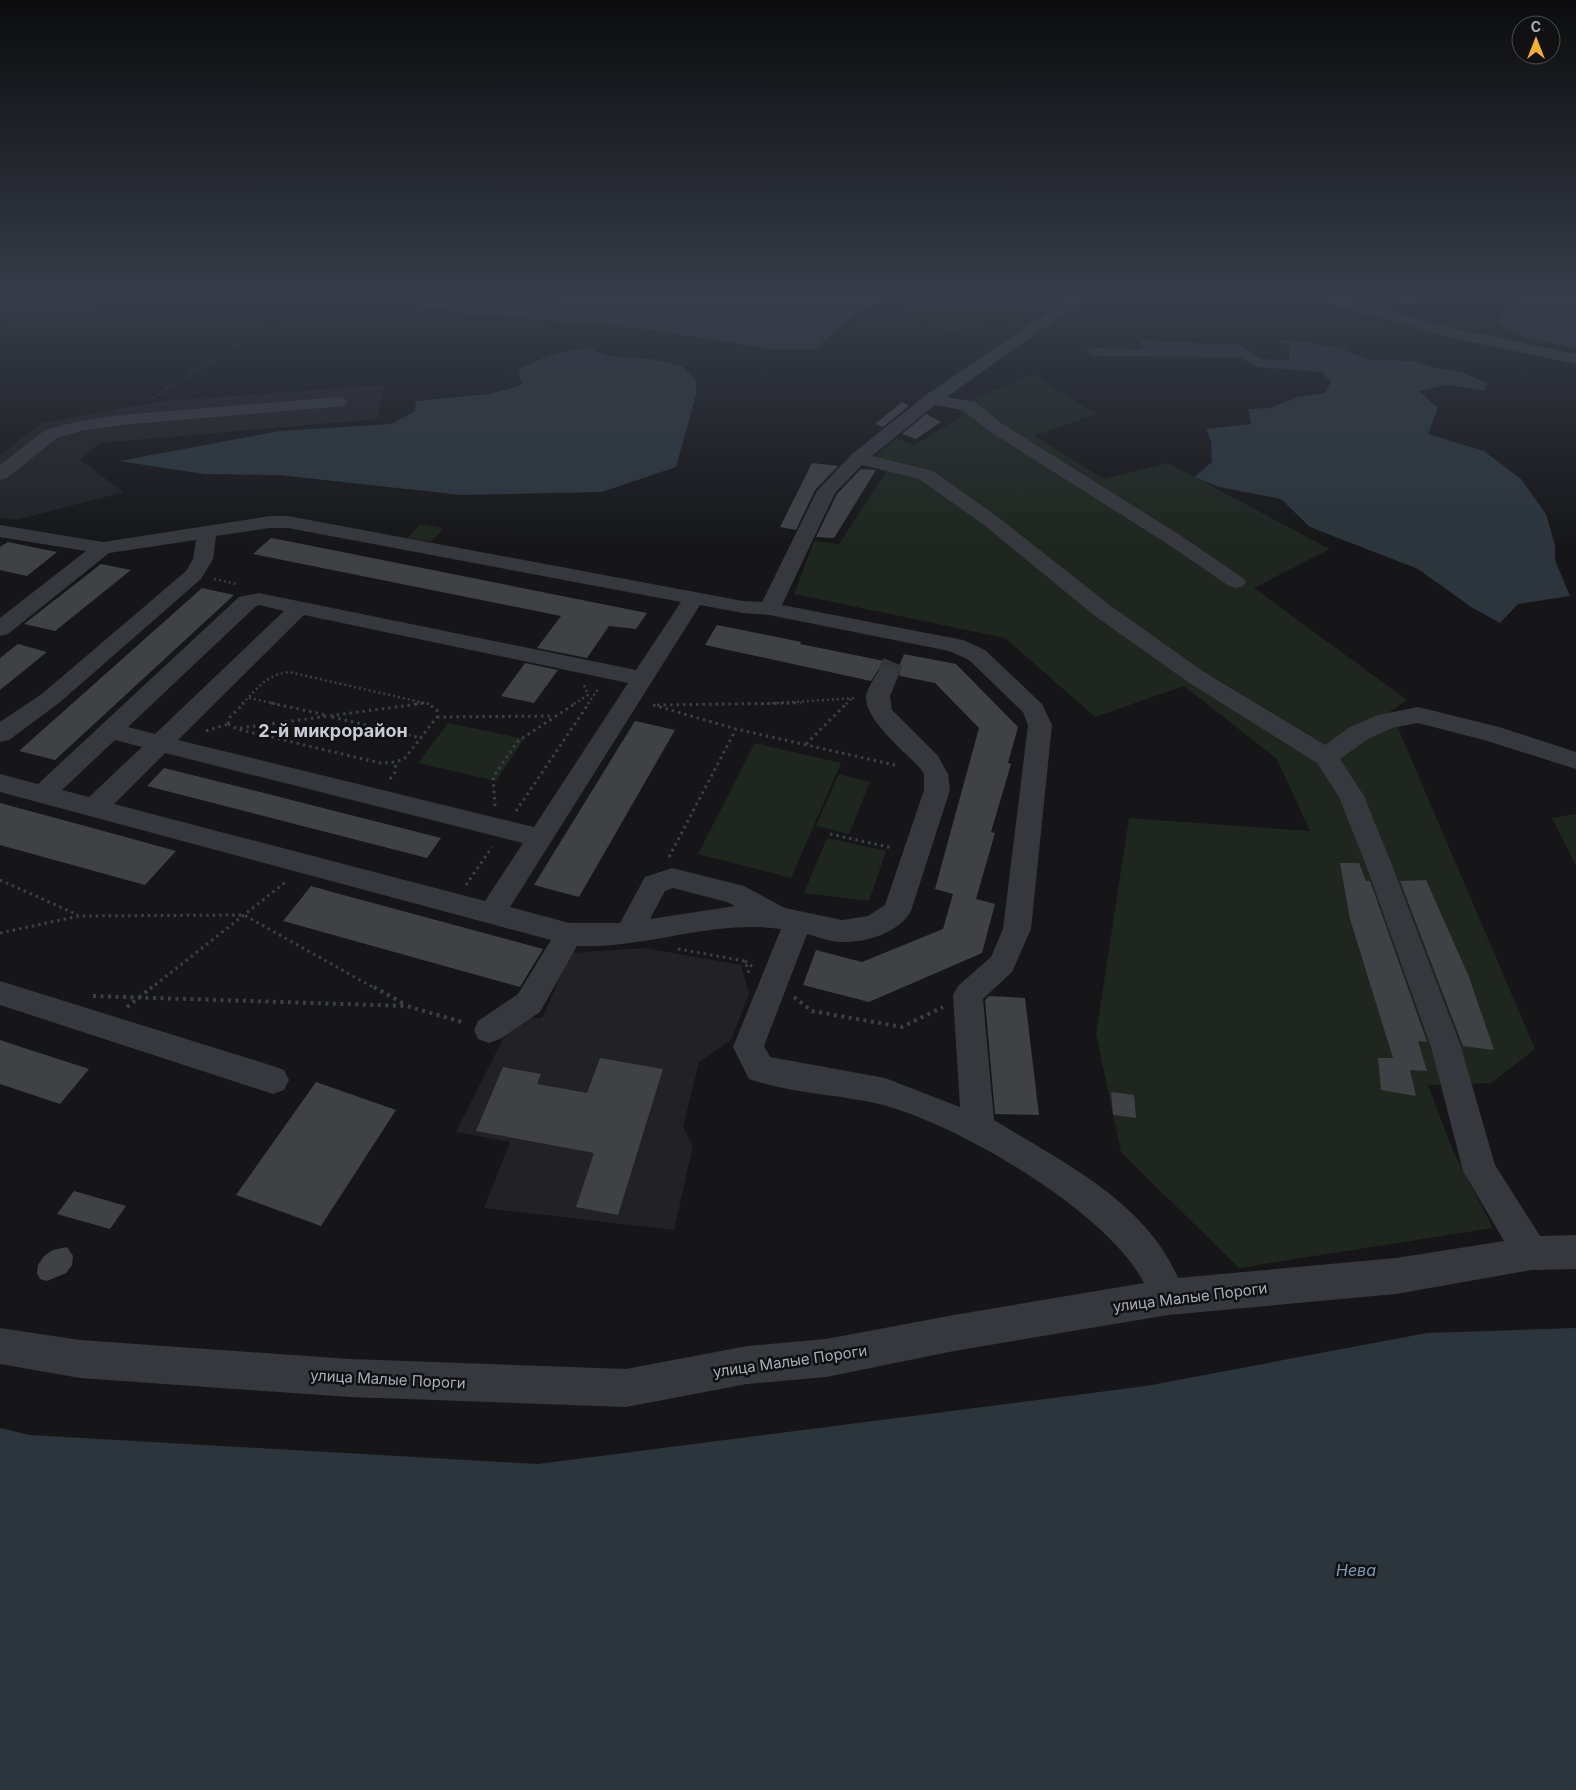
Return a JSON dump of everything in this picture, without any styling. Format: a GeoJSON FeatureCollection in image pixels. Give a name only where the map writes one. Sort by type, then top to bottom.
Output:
{"type":"FeatureCollection","features":[{"type":"Feature","properties":{"kind":"street"},"geometry":{"type":"LineString","coordinates":[[769,609],[827,491],[858,458],[932,399],[962,379]]}},
{"type":"Feature","properties":{"kind":"street"},"geometry":{"type":"LineString","coordinates":[[932,399],[969,406],[995,427],[1173,539],[1236,582]]}},
{"type":"Feature","properties":{"kind":"street"},"geometry":{"type":"LineString","coordinates":[[0,474],[51,434],[80,426],[338,402]]}},
{"type":"Feature","properties":{"kind":"street"},"geometry":{"type":"LineString","coordinates":[[858,458],[926,475],[992,521],[1103,611],[1196,677],[1326,757],[1351,796],[1380,866],[1446,1047],[1480,1171],[1531,1254]]}},
{"type":"Feature","properties":{"kind":"street"},"geometry":{"type":"LineString","coordinates":[[1,533],[103,548],[270,522],[288,522],[743,608],[769,609],[904,635],[955,645],[977,655],[1034,709],[1040,725],[1017,929],[1002,964],[968,995],[978,1128]]}},
{"type":"Feature","properties":{"kind":"street"},"geometry":{"type":"LineString","coordinates":[[0,734],[51,698],[194,575],[203,559],[207,532]]}},
{"type":"Feature","properties":{"kind":"street"},"geometry":{"type":"LineString","coordinates":[[0,628],[103,548]]}},
{"type":"Feature","properties":{"kind":"street"},"geometry":{"type":"LineString","coordinates":[[492,913],[694,598]]}},
{"type":"Feature","properties":{"kind":"street"},"geometry":{"type":"LineString","coordinates":[[42,795],[247,602],[260,599],[642,679]]}},
{"type":"Feature","properties":{"kind":"street"},"geometry":{"type":"LineString","coordinates":[[94,808],[300,608]]}},
{"type":"Feature","properties":{"kind":"street"},"geometry":{"type":"LineString","coordinates":[[0,784],[569,934],[583,936],[630,932],[746,916],[788,919],[842,931],[875,926],[896,910],[937,790],[936,774],[930,762],[880,712],[886,677],[904,635]]}},
{"type":"Feature","properties":{"kind":"street"},"geometry":{"type":"LineString","coordinates":[[1326,757],[1359,733],[1386,721],[1418,715],[1490,733],[1576,762]]}},
{"type":"Feature","properties":{"kind":"street"},"geometry":{"type":"LineString","coordinates":[[110,731],[540,838]]}},
{"type":"Feature","properties":{"kind":"street"},"geometry":{"type":"LineString","coordinates":[[630,932],[655,884],[672,878],[734,893],[788,919]]}},
{"type":"Feature","properties":{"kind":"street"},"geometry":{"type":"LineString","coordinates":[[788,919],[774,982],[748,1047],[760,1069],[884,1092],[978,1128],[1109,1214],[1141,1246],[1163,1280],[1168,1297]]}},
{"type":"Feature","properties":{"kind":"street"},"geometry":{"type":"LineString","coordinates":[[489,1030],[529,1003],[569,934]]}},
{"type":"Feature","properties":{"kind":"street"},"geometry":{"type":"LineString","coordinates":[[0,993],[272,1080]]}},
{"type":"Feature","properties":{"kind":"street","name":"улица Малые Пороги"},"geometry":{"type":"LineString","coordinates":[[0,1346],[80,1360],[340,1378],[626,1388],[747,1365],[826,1358],[954,1333],[1168,1297],[1396,1276],[1531,1254],[1576,1252]]}},
{"type":"Feature","properties":{"kind":"path"},"geometry":{"type":"LineString","coordinates":[[133,420],[142,405],[185,379]]}},
{"type":"Feature","properties":{"kind":"path"},"geometry":{"type":"LineString","coordinates":[[194,575],[248,586],[260,599]]}},
{"type":"Feature","properties":{"kind":"path"},"geometry":{"type":"LineString","coordinates":[[500,828],[494,777],[518,741],[588,695],[576,665]]}},
{"type":"Feature","properties":{"kind":"path"},"geometry":{"type":"LineString","coordinates":[[289,672],[427,703],[437,710],[438,717],[405,758],[396,762],[380,763],[237,729],[228,724],[228,718],[248,698],[274,674],[289,672]]}},
{"type":"Feature","properties":{"kind":"path"},"geometry":{"type":"LineString","coordinates":[[464,888],[500,828],[609,672]]}},
{"type":"Feature","properties":{"kind":"path"},"geometry":{"type":"LineString","coordinates":[[806,745],[852,699],[886,677]]}},
{"type":"Feature","properties":{"kind":"path"},"geometry":{"type":"LineString","coordinates":[[248,698],[421,738]]}},
{"type":"Feature","properties":{"kind":"path"},"geometry":{"type":"LineString","coordinates":[[645,705],[790,704],[852,699]]}},
{"type":"Feature","properties":{"kind":"path"},"geometry":{"type":"LineString","coordinates":[[237,729],[427,703]]}},
{"type":"Feature","properties":{"kind":"path"},"geometry":{"type":"LineString","coordinates":[[653,705],[736,729],[936,774]]}},
{"type":"Feature","properties":{"kind":"path"},"geometry":{"type":"LineString","coordinates":[[438,717],[556,716]]}},
{"type":"Feature","properties":{"kind":"path"},"geometry":{"type":"LineString","coordinates":[[655,884],[736,729]]}},
{"type":"Feature","properties":{"kind":"path"},"geometry":{"type":"LineString","coordinates":[[830,834],[916,854]]}},
{"type":"Feature","properties":{"kind":"path"},"geometry":{"type":"LineString","coordinates":[[104,1026],[307,865]]}},
{"type":"Feature","properties":{"kind":"path"},"geometry":{"type":"LineString","coordinates":[[0,880],[79,916]]}},
{"type":"Feature","properties":{"kind":"path"},"geometry":{"type":"LineString","coordinates":[[0,933],[79,916],[244,915],[407,1006],[489,1030]]}},
{"type":"Feature","properties":{"kind":"path"},"geometry":{"type":"LineString","coordinates":[[670,947],[746,961],[812,1010],[902,1027],[968,995]]}},
{"type":"Feature","properties":{"kind":"path"},"geometry":{"type":"LineString","coordinates":[[746,961],[762,1013]]}},
{"type":"Feature","properties":{"kind":"path"},"geometry":{"type":"LineString","coordinates":[[90,996],[407,1006]]}},
{"type":"Feature","properties":{"kind":"shaded area"},"geometry":{"type":"Polygon","coordinates":[[[1024,379],[1039,379],[1096,414],[1034,436],[1104,479],[1168,463],[1330,549],[1254,588],[1407,700],[1388,713],[1398,728],[1535,1049],[1491,1083],[1428,1085],[1453,1151],[1493,1228],[1239,1268],[1121,1152],[1096,1034],[1129,818],[1310,831],[1277,759],[1184,686],[1095,717],[1005,638],[794,594],[814,541],[839,544],[892,463],[874,457],[896,438],[915,445],[964,415],[957,410],[967,402],[1024,379]]]}},
{"type":"Feature","properties":{"kind":"shaded area"},"geometry":{"type":"Polygon","coordinates":[[[385,385],[377,419],[99,443],[80,460],[124,492],[16,520],[0,518],[0,454],[42,423],[163,401],[385,385]]]}},
{"type":"Feature","properties":{"kind":"shaded area"},"geometry":{"type":"Polygon","coordinates":[[[421,524],[444,528],[431,542],[408,538],[421,524]]]}},
{"type":"Feature","properties":{"kind":"shaded area"},"geometry":{"type":"Polygon","coordinates":[[[448,723],[524,739],[496,781],[418,763],[448,723]]]}},
{"type":"Feature","properties":{"kind":"shaded area"},"geometry":{"type":"Polygon","coordinates":[[[755,743],[841,763],[791,878],[698,854],[755,743]]]}},
{"type":"Feature","properties":{"kind":"shaded area"},"geometry":{"type":"Polygon","coordinates":[[[839,774],[870,782],[849,834],[816,826],[839,774]]]}},
{"type":"Feature","properties":{"kind":"shaded area"},"geometry":{"type":"Polygon","coordinates":[[[1576,814],[1576,865],[1552,818],[1576,814]]]}},
{"type":"Feature","properties":{"kind":"shaded area"},"geometry":{"type":"Polygon","coordinates":[[[827,838],[886,851],[869,901],[804,893],[827,838]]]}},
{"type":"Feature","properties":{"kind":"shaded area"},"geometry":{"type":"Polygon","coordinates":[[[645,948],[741,965],[749,994],[731,1040],[699,1062],[683,1127],[693,1146],[674,1230],[484,1208],[510,1142],[456,1132],[511,1023],[521,1018],[542,1018],[571,953],[645,948]]]}},
{"type":"Feature","properties":{"kind":"water"},"geometry":{"type":"Polygon","coordinates":[[[520,379],[695,379],[696,395],[676,467],[602,492],[461,495],[279,475],[204,474],[119,461],[280,431],[391,424],[415,411],[416,401],[490,394],[522,385],[520,379]]]}},
{"type":"Feature","properties":{"kind":"water"},"geometry":{"type":"Polygon","coordinates":[[[1328,379],[1476,379],[1487,383],[1484,391],[1447,385],[1419,391],[1438,408],[1428,434],[1484,451],[1521,479],[1546,514],[1555,545],[1555,560],[1570,596],[1518,604],[1500,623],[1471,607],[1418,569],[1310,527],[1281,499],[1219,487],[1194,477],[1212,462],[1211,442],[1206,429],[1251,424],[1248,409],[1271,408],[1297,397],[1325,393],[1331,382],[1328,379]]]}},
{"type":"Feature","properties":{"kind":"water","name":"Нева"},"geometry":{"type":"Polygon","coordinates":[[[1576,1328],[1576,1790],[0,1790],[0,1428],[30,1435],[538,1464],[1146,1386],[1427,1333],[1576,1328]]]}},
{"type":"Feature","properties":{"kind":"building"},"geometry":{"type":"Polygon","coordinates":[[[902,402],[909,406],[883,427],[875,424],[902,402]]]}},
{"type":"Feature","properties":{"kind":"building"},"geometry":{"type":"Polygon","coordinates":[[[926,414],[941,422],[916,439],[902,434],[926,414]]]}},
{"type":"Feature","properties":{"kind":"building"},"geometry":{"type":"Polygon","coordinates":[[[812,463],[838,466],[815,490],[796,530],[780,527],[812,463]]]}},
{"type":"Feature","properties":{"kind":"building"},"geometry":{"type":"Polygon","coordinates":[[[861,469],[876,470],[834,538],[816,537],[837,494],[861,469]]]}},
{"type":"Feature","properties":{"kind":"building"},"geometry":{"type":"Polygon","coordinates":[[[271,538],[647,613],[636,629],[609,626],[587,658],[537,648],[561,616],[253,554],[271,538]]]}},
{"type":"Feature","properties":{"kind":"building"},"geometry":{"type":"Polygon","coordinates":[[[8,542],[57,552],[27,576],[0,570],[0,547],[8,542]]]}},
{"type":"Feature","properties":{"kind":"building"},"geometry":{"type":"Polygon","coordinates":[[[101,564],[131,570],[55,631],[24,624],[101,564]]]}},
{"type":"Feature","properties":{"kind":"building"},"geometry":{"type":"Polygon","coordinates":[[[202,588],[234,595],[55,760],[19,751],[202,588]]]}},
{"type":"Feature","properties":{"kind":"building"},"geometry":{"type":"Polygon","coordinates":[[[717,625],[884,661],[871,681],[705,645],[717,625]]]}},
{"type":"Feature","properties":{"kind":"building"},"geometry":{"type":"Polygon","coordinates":[[[18,644],[47,652],[0,690],[0,658],[18,644]]]}},
{"type":"Feature","properties":{"kind":"building"},"geometry":{"type":"Polygon","coordinates":[[[904,654],[956,664],[1018,727],[1008,763],[1011,764],[991,832],[995,833],[976,899],[995,904],[982,953],[869,1002],[803,985],[816,950],[862,962],[943,929],[953,894],[935,889],[979,728],[935,683],[900,676],[898,669],[904,654]]]}},
{"type":"Feature","properties":{"kind":"building"},"geometry":{"type":"Polygon","coordinates":[[[525,663],[558,670],[534,703],[501,696],[525,663]]]}},
{"type":"Feature","properties":{"kind":"building"},"geometry":{"type":"Polygon","coordinates":[[[635,721],[675,730],[579,897],[534,885],[635,721]]]}},
{"type":"Feature","properties":{"kind":"building"},"geometry":{"type":"Polygon","coordinates":[[[164,768],[441,838],[427,858],[147,786],[164,768]]]}},
{"type":"Feature","properties":{"kind":"building"},"geometry":{"type":"Polygon","coordinates":[[[0,803],[176,851],[145,885],[0,845],[0,803]]]}},
{"type":"Feature","properties":{"kind":"building"},"geometry":{"type":"Polygon","coordinates":[[[1340,863],[1359,863],[1366,881],[1370,881],[1427,1042],[1418,1041],[1427,1071],[1410,1070],[1416,1096],[1381,1090],[1378,1058],[1393,1058],[1350,919],[1340,863]]]}},
{"type":"Feature","properties":{"kind":"building"},"geometry":{"type":"Polygon","coordinates":[[[1426,880],[1469,977],[1494,1050],[1463,1046],[1400,881],[1426,880]]]}},
{"type":"Feature","properties":{"kind":"building"},"geometry":{"type":"Polygon","coordinates":[[[311,886],[543,949],[520,987],[283,921],[311,886]]]}},
{"type":"Feature","properties":{"kind":"building"},"geometry":{"type":"Polygon","coordinates":[[[989,996],[1025,998],[1039,1115],[995,1114],[985,1000],[989,996]]]}},
{"type":"Feature","properties":{"kind":"building"},"geometry":{"type":"Polygon","coordinates":[[[0,1040],[89,1069],[60,1104],[0,1084],[0,1040]]]}},
{"type":"Feature","properties":{"kind":"building"},"geometry":{"type":"Polygon","coordinates":[[[600,1058],[663,1069],[618,1215],[576,1207],[594,1153],[476,1131],[503,1067],[541,1074],[537,1084],[587,1093],[600,1058]]]}},
{"type":"Feature","properties":{"kind":"building"},"geometry":{"type":"Polygon","coordinates":[[[316,1082],[396,1110],[321,1226],[236,1195],[316,1082]]]}},
{"type":"Feature","properties":{"kind":"building"},"geometry":{"type":"Polygon","coordinates":[[[1111,1092],[1134,1095],[1136,1118],[1113,1115],[1111,1092]]]}},
{"type":"Feature","properties":{"kind":"building"},"geometry":{"type":"Polygon","coordinates":[[[74,1191],[126,1206],[110,1229],[57,1214],[74,1191]]]}},
{"type":"Feature","properties":{"kind":"building"},"geometry":{"type":"Polygon","coordinates":[[[67,1247],[73,1256],[72,1265],[66,1273],[47,1281],[40,1279],[37,1273],[38,1265],[44,1256],[53,1250],[67,1247]]]}},
{"type":"Feature","properties":{"kind":"tunnel"},"geometry":{"type":"LineString","coordinates":[[888,674],[893,662]]}},
{"type":"Feature","properties":{"kind":"district","name":"2-й микрорайон"},"geometry":{"type":"Point","coordinates":[333,730]}}]}
